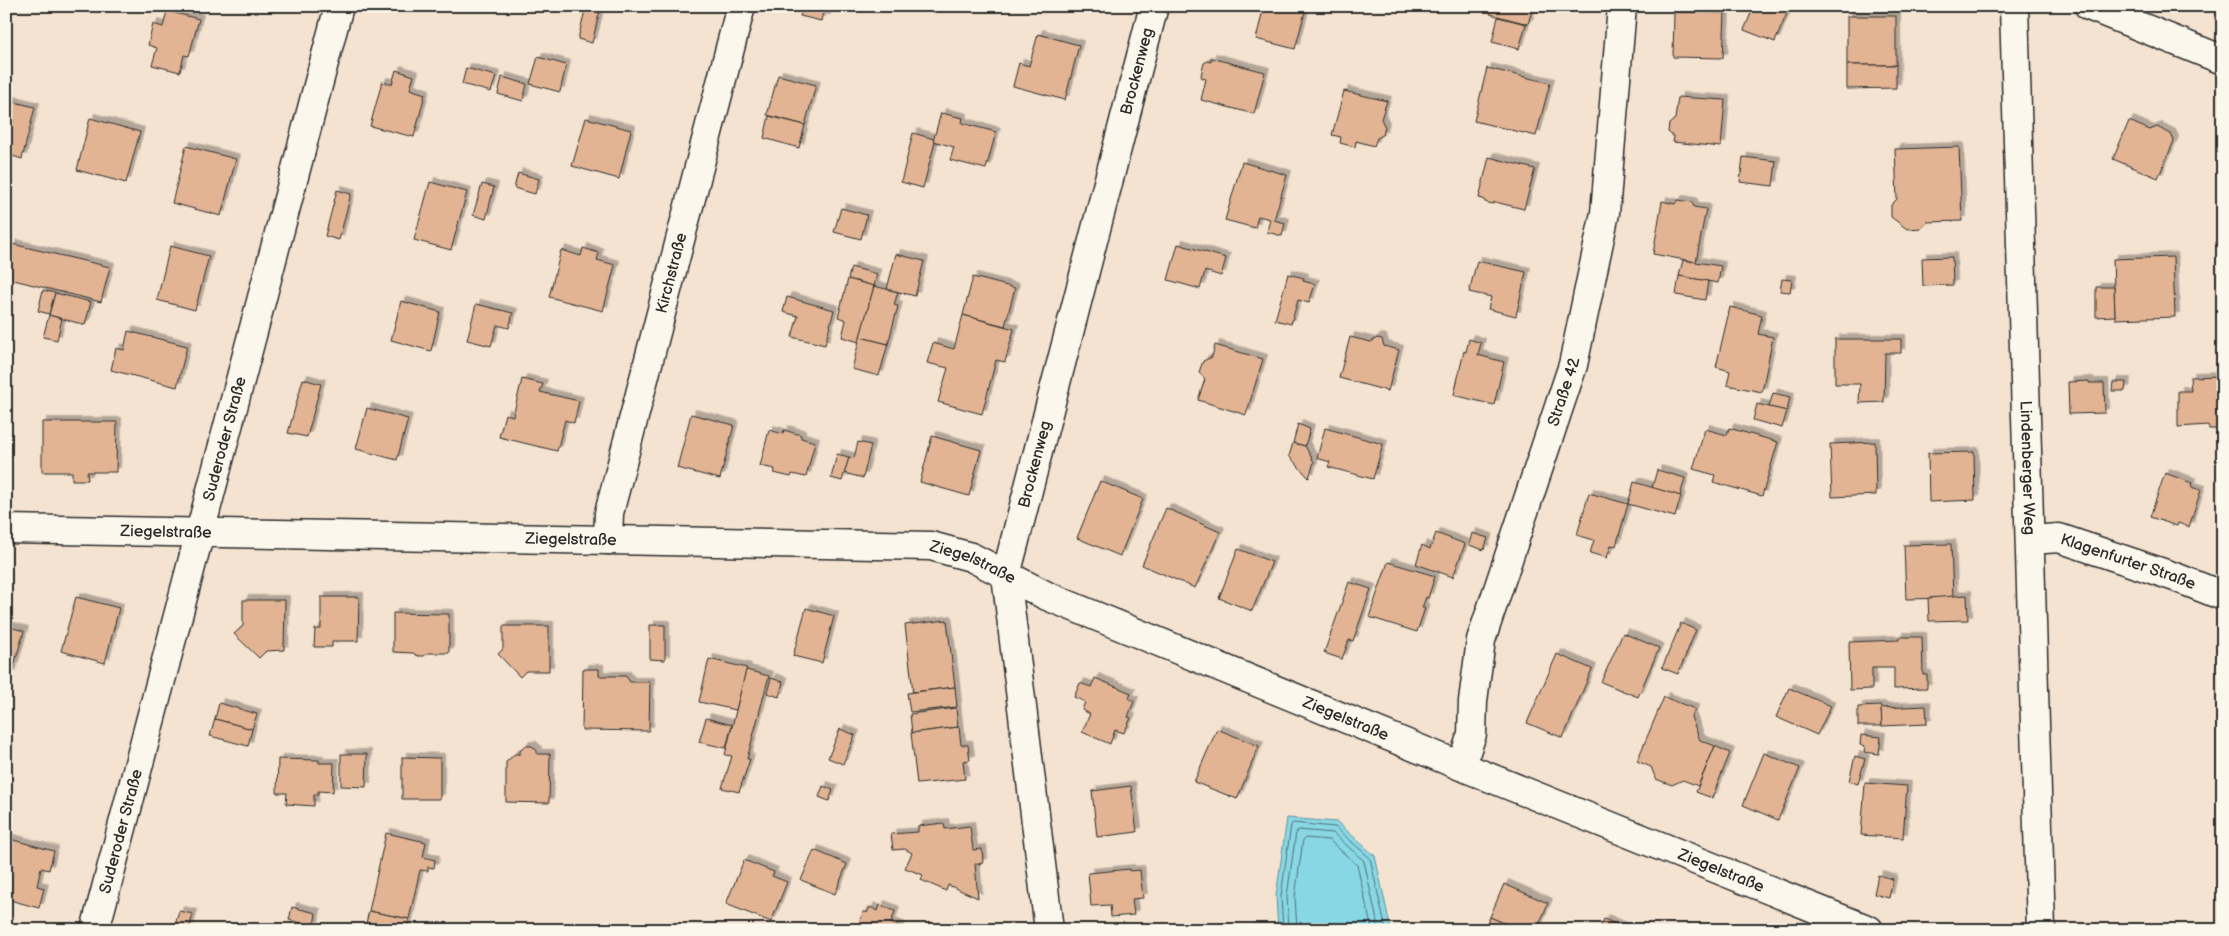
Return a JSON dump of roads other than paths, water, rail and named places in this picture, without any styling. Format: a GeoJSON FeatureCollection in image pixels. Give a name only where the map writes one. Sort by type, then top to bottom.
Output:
{"type":"FeatureCollection","features":[{"type":"Feature","properties":{"kind":"street","name":"Suderoder Straße"},"geometry":{"type":"LineString","coordinates":[[95,930],[198,533],[339,6]]}},
{"type":"Feature","properties":{"kind":"street","name":"Kirchstraße"},"geometry":{"type":"LineString","coordinates":[[608,540],[609,513],[741,6]]}},
{"type":"Feature","properties":{"kind":"street","name":"Brockenweg"},"geometry":{"type":"LineString","coordinates":[[1049,930],[1006,574],[1154,6]]}},
{"type":"Feature","properties":{"kind":"street","name":"Straße 42"},"geometry":{"type":"LineString","coordinates":[[1461,766],[1472,734],[1473,701],[1482,640],[1576,356],[1605,213],[1622,6]]}},
{"type":"Feature","properties":{"kind":"street","name":"Lindenberger Weg"},"geometry":{"type":"LineString","coordinates":[[2014,6],[2041,930]]}},
{"type":"Feature","properties":{"kind":"street"},"geometry":{"type":"LineString","coordinates":[[2089,6],[2223,60]]}},
{"type":"Feature","properties":{"kind":"street","name":"Ziegelstraße"},"geometry":{"type":"LineString","coordinates":[[6,529],[930,546],[970,557],[1047,596],[1461,766],[1869,930]]}},
{"type":"Feature","properties":{"kind":"street","name":"Klagenfurter Straße"},"geometry":{"type":"LineString","coordinates":[[2031,540],[2059,538],[2167,574],[2223,596]]}},
{"type":"Feature","properties":{"kind":"water"},"geometry":{"type":"Polygon","coordinates":[[[1287,818],[1337,822],[1375,856],[1391,930],[1278,930],[1276,896],[1287,818]]]}}]}
